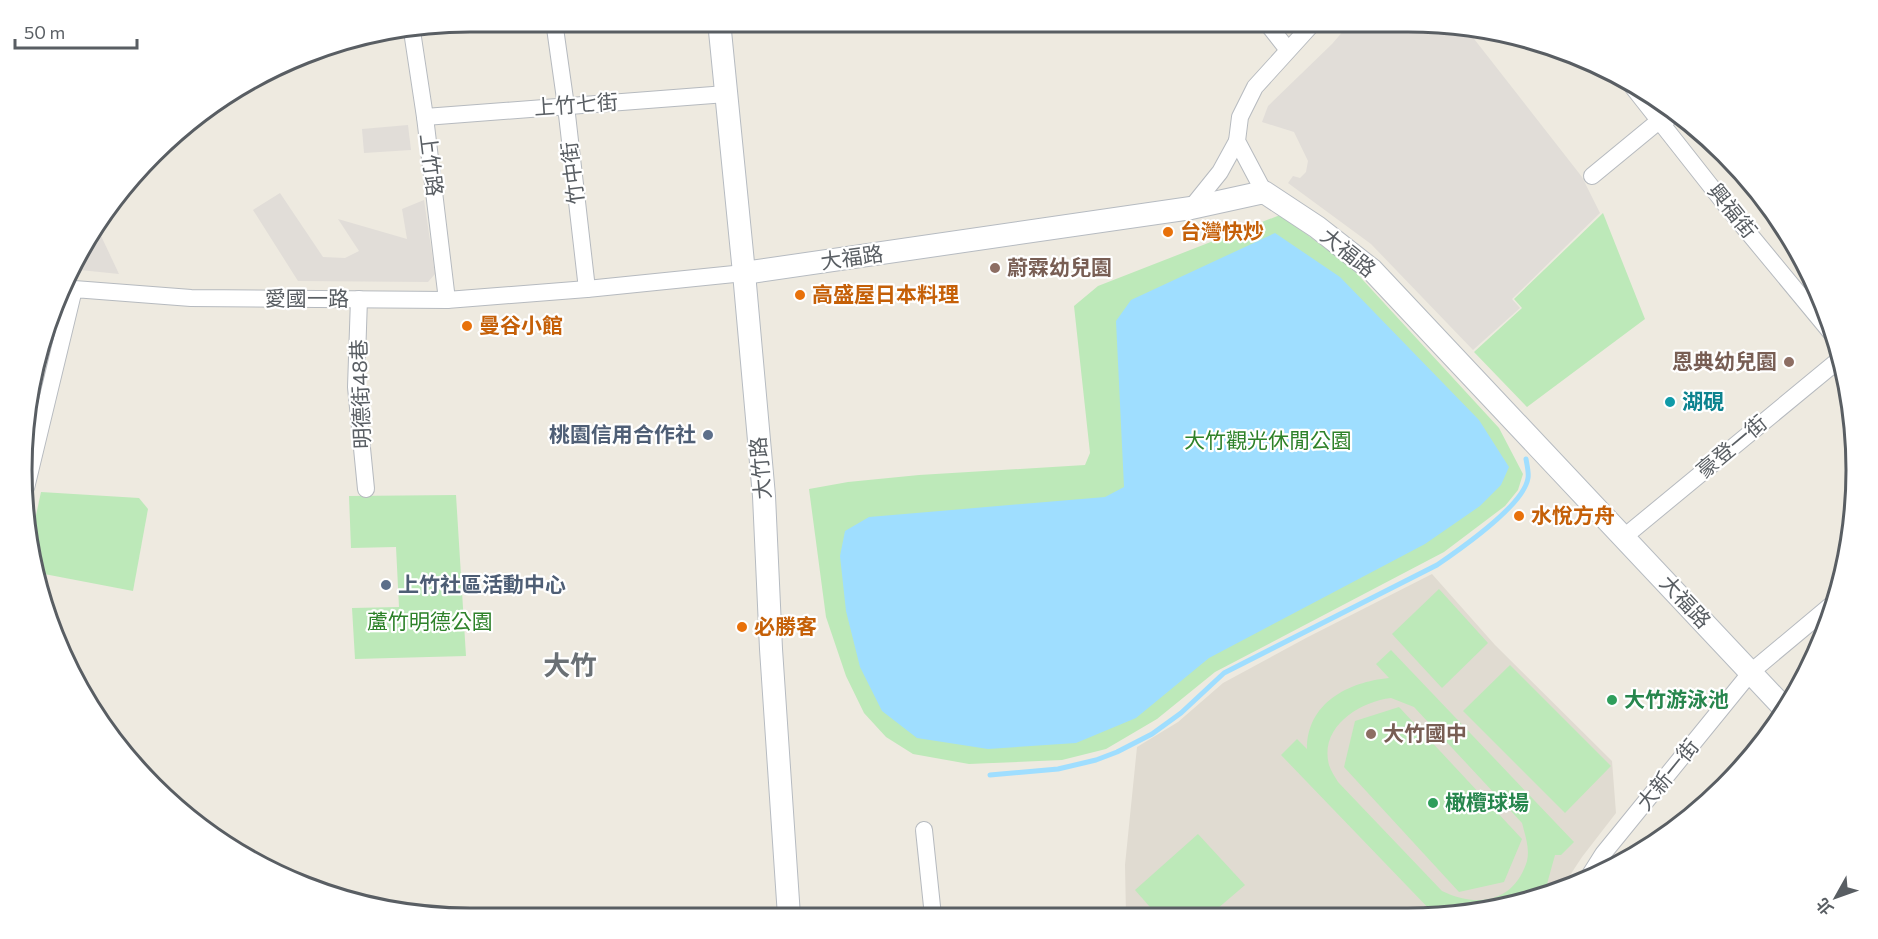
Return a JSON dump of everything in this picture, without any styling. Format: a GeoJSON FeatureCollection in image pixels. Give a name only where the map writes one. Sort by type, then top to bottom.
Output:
{"type":"FeatureCollection","features":[{"type":"Feature","properties":{"kind":"street","name":"竹中街"},"geometry":{"type":"LineString","coordinates":[[556,32],[587,289]]}},
{"type":"Feature","properties":{"kind":"street","name":"大竹路"},"geometry":{"type":"LineString","coordinates":[[719,32],[764,496],[771,649],[788,908]]}},
{"type":"Feature","properties":{"kind":"street"},"geometry":{"type":"LineString","coordinates":[[1274,32],[1288,50]]}},
{"type":"Feature","properties":{"kind":"street"},"geometry":{"type":"LineString","coordinates":[[1191,208],[1220,172],[1237,141],[1240,117],[1255,87],[1305,32]]}},
{"type":"Feature","properties":{"kind":"street","name":"上竹路"},"geometry":{"type":"LineString","coordinates":[[413,35],[447,300]]}},
{"type":"Feature","properties":{"kind":"street","name":"上竹七街"},"geometry":{"type":"LineString","coordinates":[[425,117],[726,94]]}},
{"type":"Feature","properties":{"kind":"street","name":"興福街"},"geometry":{"type":"LineString","coordinates":[[1644,100],[1728,208],[1819,318]]}},
{"type":"Feature","properties":{"kind":"street"},"geometry":{"type":"LineString","coordinates":[[1592,176],[1668,117]]}},
{"type":"Feature","properties":{"kind":"street"},"geometry":{"type":"LineString","coordinates":[[1237,141],[1264,192]]}},
{"type":"Feature","properties":{"kind":"street","name":"大福路"},"geometry":{"type":"LineString","coordinates":[[744,273],[1191,208],[1264,192],[1317,227],[1372,270],[1779,703]]}},
{"type":"Feature","properties":{"kind":"street","name":"愛國一路"},"geometry":{"type":"LineString","coordinates":[[32,463],[74,289],[191,298],[447,300],[744,273]]}},
{"type":"Feature","properties":{"kind":"street","name":"明德街48巷"},"geometry":{"type":"LineString","coordinates":[[359,299],[356,387],[366,489]]}},
{"type":"Feature","properties":{"kind":"street","name":"豪登一街"},"geometry":{"type":"LineString","coordinates":[[1624,537],[1834,364]]}},
{"type":"Feature","properties":{"kind":"street","name":"大新一街"},"geometry":{"type":"LineString","coordinates":[[1596,865],[1751,672],[1822,613]]}},
{"type":"Feature","properties":{"kind":"street"},"geometry":{"type":"LineString","coordinates":[[924,830],[932,908]]}},
{"type":"Feature","properties":{"kind":"shaded area"},"geometry":{"type":"Polygon","coordinates":[[[1342,32],[1437,32],[1472,36],[1582,177],[1600,213],[1512,299],[1520,308],[1473,350],[1371,244],[1288,183],[1293,176],[1300,178],[1306,172],[1308,161],[1294,132],[1262,122],[1268,106],[1342,32]]]}},
{"type":"Feature","properties":{"kind":"shaded area"},"geometry":{"type":"Polygon","coordinates":[[[408,125],[411,150],[364,153],[362,129],[408,125]]]}},
{"type":"Feature","properties":{"kind":"shaded area"},"geometry":{"type":"Polygon","coordinates":[[[280,193],[323,257],[345,258],[359,251],[338,219],[407,239],[402,209],[424,200],[435,274],[428,282],[298,281],[253,210],[280,193]]]}},
{"type":"Feature","properties":{"kind":"shaded area"},"geometry":{"type":"Polygon","coordinates":[[[100,234],[119,274],[80,270],[100,234]]]}},
{"type":"Feature","properties":{"kind":"shaded area","name":"大竹國中"},"geometry":{"type":"Polygon","coordinates":[[[1432,574],[1495,645],[1612,761],[1616,813],[1569,877],[1522,893],[1494,899],[1466,904],[1408,908],[1126,908],[1125,865],[1137,747],[1178,722],[1223,683],[1432,574]]]}},
{"type":"Feature","properties":{"kind":"green space"},"geometry":{"type":"Polygon","coordinates":[[[1603,213],[1645,319],[1527,407],[1474,352],[1522,308],[1514,299],[1603,213]]]}},
{"type":"Feature","properties":{"kind":"green space","name":"大竹觀光休閒公園"},"geometry":{"type":"Polygon","coordinates":[[[1280,215],[1350,266],[1499,428],[1523,474],[1518,490],[1505,506],[1444,552],[1215,672],[1157,719],[1106,749],[1062,760],[969,764],[913,754],[886,737],[864,713],[846,676],[826,617],[809,489],[848,482],[919,475],[1085,465],[1090,453],[1074,306],[1098,286],[1280,215]]]}},
{"type":"Feature","properties":{"kind":"green space"},"geometry":{"type":"Polygon","coordinates":[[[41,492],[139,498],[148,509],[133,591],[44,574],[34,522],[41,492]]]}},
{"type":"Feature","properties":{"kind":"green space","name":"蘆竹明德公園"},"geometry":{"type":"Polygon","coordinates":[[[456,495],[466,656],[355,659],[352,608],[399,607],[396,547],[351,548],[349,496],[456,495]]]}},
{"type":"Feature","properties":{"kind":"green space"},"geometry":{"type":"Polygon","coordinates":[[[1439,589],[1488,643],[1442,688],[1392,634],[1439,589]]]}},
{"type":"Feature","properties":{"kind":"green space"},"geometry":{"type":"Polygon","coordinates":[[[1391,650],[1574,842],[1561,855],[1555,855],[1546,885],[1494,899],[1428,907],[1281,755],[1297,739],[1307,749],[1314,719],[1322,707],[1333,698],[1359,684],[1389,678],[1376,664],[1391,650]],[[1391,698],[1379,700],[1366,705],[1344,719],[1330,739],[1327,751],[1329,765],[1338,782],[1442,891],[1468,899],[1481,900],[1493,898],[1513,886],[1521,875],[1528,856],[1522,823],[1414,707],[1391,698]]]}},
{"type":"Feature","properties":{"kind":"green space"},"geometry":{"type":"Polygon","coordinates":[[[1510,665],[1611,766],[1565,813],[1463,711],[1510,665]]]}},
{"type":"Feature","properties":{"kind":"green space","name":"橄欖球場"},"geometry":{"type":"Polygon","coordinates":[[[1399,707],[1522,839],[1504,882],[1459,892],[1344,767],[1355,721],[1399,707]]]}},
{"type":"Feature","properties":{"kind":"green space"},"geometry":{"type":"Polygon","coordinates":[[[1198,834],[1245,885],[1218,908],[1151,908],[1135,890],[1198,834]]]}},
{"type":"Feature","properties":{"kind":"water","name":"大竹觀光休閒公園"},"geometry":{"type":"Polygon","coordinates":[[[1275,233],[1340,277],[1479,420],[1509,467],[1501,485],[1480,506],[1425,544],[1209,658],[1136,718],[1076,743],[988,749],[917,738],[882,711],[860,667],[846,611],[840,556],[845,531],[869,517],[1105,497],[1124,487],[1116,321],[1131,300],[1275,233]]]}},
{"type":"Feature","properties":{"kind":"waterway"},"geometry":{"type":"LineString","coordinates":[[990,775],[1058,769],[1096,760],[1152,734],[1181,713],[1224,673],[1437,565],[1460,549],[1503,513],[1524,489],[1528,478],[1526,459]]}},
{"type":"Feature","properties":{"kind":"place","name":"台灣快炒"},"geometry":{"type":"Point","coordinates":[1168,232]}},
{"type":"Feature","properties":{"kind":"place","name":"蔚霖幼兒園"},"geometry":{"type":"Point","coordinates":[995,268]}},
{"type":"Feature","properties":{"kind":"place","name":"高盛屋日本料理"},"geometry":{"type":"Point","coordinates":[800,295]}},
{"type":"Feature","properties":{"kind":"place","name":"曼谷小館"},"geometry":{"type":"Point","coordinates":[467,326]}},
{"type":"Feature","properties":{"kind":"place","name":"恩典幼兒園"},"geometry":{"type":"Point","coordinates":[1789,362]}},
{"type":"Feature","properties":{"kind":"place","name":"湖硯"},"geometry":{"type":"Point","coordinates":[1670,402]}},
{"type":"Feature","properties":{"kind":"place","name":"桃園信用合作社"},"geometry":{"type":"Point","coordinates":[708,435]}},
{"type":"Feature","properties":{"kind":"place","name":"水悅方舟"},"geometry":{"type":"Point","coordinates":[1519,516]}},
{"type":"Feature","properties":{"kind":"place","name":"上竹社區活動中心"},"geometry":{"type":"Point","coordinates":[386,585]}},
{"type":"Feature","properties":{"kind":"place","name":"必勝客"},"geometry":{"type":"Point","coordinates":[742,627]}},
{"type":"Feature","properties":{"kind":"place","name":"大竹游泳池"},"geometry":{"type":"Point","coordinates":[1612,700]}},
{"type":"Feature","properties":{"kind":"place","name":"大竹國中"},"geometry":{"type":"Point","coordinates":[1371,734]}},
{"type":"Feature","properties":{"kind":"place","name":"橄欖球場"},"geometry":{"type":"Point","coordinates":[1433,803]}},
{"type":"Feature","properties":{"kind":"district","name":"大竹"},"geometry":{"type":"Point","coordinates":[570,666]}}]}
